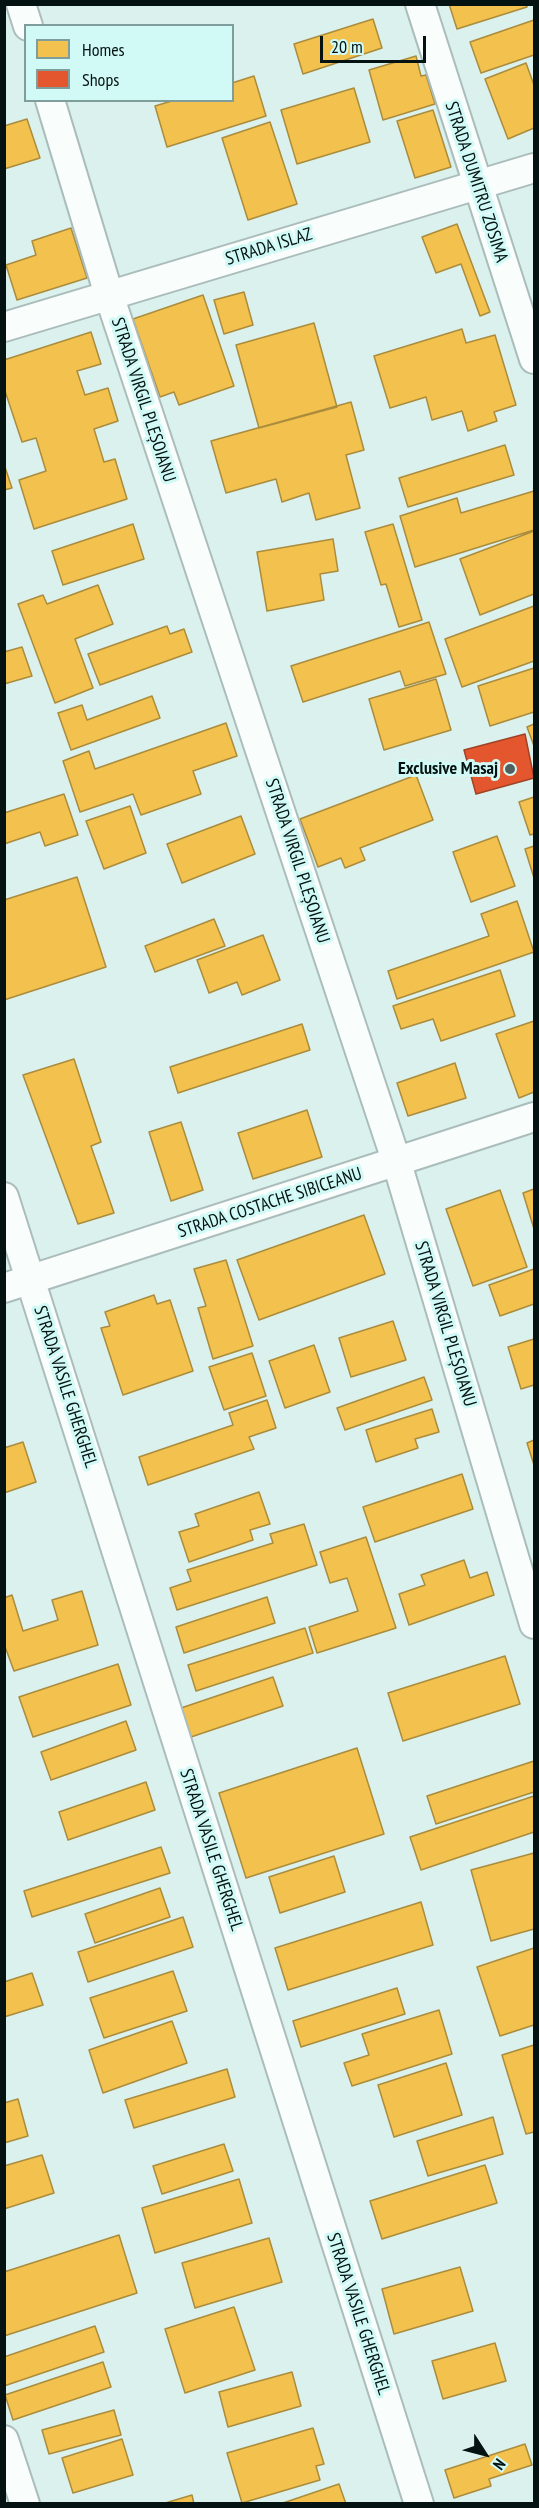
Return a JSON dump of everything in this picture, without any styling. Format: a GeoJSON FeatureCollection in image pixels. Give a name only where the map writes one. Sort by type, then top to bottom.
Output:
{"type":"FeatureCollection","features":[{"type":"Feature","properties":{"kind":"street"},"geometry":{"type":"LineString","coordinates":[[21,4],[27,24]]}},
{"type":"Feature","properties":{"kind":"street","name":"STRADA DUMITRU ZOSIMA"},"geometry":{"type":"LineString","coordinates":[[420,4],[476,185],[534,359]]}},
{"type":"Feature","properties":{"kind":"street","name":"STRADA VIRGIL PLEȘOIANU"},"geometry":{"type":"LineString","coordinates":[[51,102],[109,296],[397,1163],[534,1624]]}},
{"type":"Feature","properties":{"kind":"street","name":"STRADA ISLAZ"},"geometry":{"type":"LineString","coordinates":[[4,327],[534,168]]}},
{"type":"Feature","properties":{"kind":"street","name":"STRADA COSTACHE SIBICEANU"},"geometry":{"type":"LineString","coordinates":[[17,1284],[534,1117]]}},
{"type":"Feature","properties":{"kind":"street","name":"STRADA VASILE GHERGHEL"},"geometry":{"type":"LineString","coordinates":[[4,1197],[17,1284],[418,2504]]}},
{"type":"Feature","properties":{"kind":"street"},"geometry":{"type":"LineString","coordinates":[[4,2440],[25,2504]]}},
{"type":"Feature","properties":{"kind":"building: Homes"},"geometry":{"type":"Polygon","coordinates":[[[449,4],[526,4],[527,7],[457,29],[449,4]]]}},
{"type":"Feature","properties":{"kind":"building: Homes"},"geometry":{"type":"Polygon","coordinates":[[[373,19],[382,48],[303,74],[294,44],[373,19]]]}},
{"type":"Feature","properties":{"kind":"building: Homes"},"geometry":{"type":"Polygon","coordinates":[[[534,20],[534,55],[481,73],[470,42],[534,20]]]}},
{"type":"Feature","properties":{"kind":"building: Homes"},"geometry":{"type":"Polygon","coordinates":[[[416,56],[421,76],[426,75],[435,104],[383,120],[369,70],[416,56]]]}},
{"type":"Feature","properties":{"kind":"building: Homes"},"geometry":{"type":"Polygon","coordinates":[[[526,63],[534,85],[534,128],[508,139],[485,79],[526,63]]]}},
{"type":"Feature","properties":{"kind":"building: Homes"},"geometry":{"type":"Polygon","coordinates":[[[254,76],[266,116],[167,147],[155,106],[168,102],[234,102],[234,82],[254,76]]]}},
{"type":"Feature","properties":{"kind":"building: Homes"},"geometry":{"type":"Polygon","coordinates":[[[354,88],[370,142],[297,164],[281,110],[354,88]]]}},
{"type":"Feature","properties":{"kind":"building: Homes"},"geometry":{"type":"Polygon","coordinates":[[[433,110],[451,167],[415,178],[397,121],[433,110]]]}},
{"type":"Feature","properties":{"kind":"building: Homes"},"geometry":{"type":"Polygon","coordinates":[[[27,119],[40,158],[4,169],[4,126],[27,119]]]}},
{"type":"Feature","properties":{"kind":"building: Homes"},"geometry":{"type":"Polygon","coordinates":[[[270,122],[297,204],[248,220],[222,138],[270,122]]]}},
{"type":"Feature","properties":{"kind":"building: Homes"},"geometry":{"type":"Polygon","coordinates":[[[457,224],[490,312],[480,316],[461,264],[436,273],[422,237],[457,224]]]}},
{"type":"Feature","properties":{"kind":"building: Homes"},"geometry":{"type":"Polygon","coordinates":[[[71,228],[87,278],[17,300],[6,265],[36,255],[32,241],[71,228]]]}},
{"type":"Feature","properties":{"kind":"building: Homes"},"geometry":{"type":"Polygon","coordinates":[[[244,292],[253,325],[224,334],[214,300],[244,292]]]}},
{"type":"Feature","properties":{"kind":"building: Homes"},"geometry":{"type":"Polygon","coordinates":[[[203,295],[234,386],[179,405],[174,392],[160,397],[133,319],[203,295]]]}},
{"type":"Feature","properties":{"kind":"building: Homes"},"geometry":{"type":"Polygon","coordinates":[[[314,323],[337,407],[259,428],[236,345],[314,323]]]}},
{"type":"Feature","properties":{"kind":"building: Homes"},"geometry":{"type":"Polygon","coordinates":[[[462,329],[466,343],[495,335],[516,405],[494,412],[497,421],[468,431],[462,411],[432,420],[426,397],[390,408],[374,356],[462,329]]]}},
{"type":"Feature","properties":{"kind":"building: Homes"},"geometry":{"type":"Polygon","coordinates":[[[91,332],[101,364],[77,371],[85,395],[108,388],[118,421],[94,429],[104,462],[115,459],[127,499],[34,529],[19,480],[46,471],[36,438],[22,442],[4,388],[4,360],[91,332]]]}},
{"type":"Feature","properties":{"kind":"building: Homes"},"geometry":{"type":"Polygon","coordinates":[[[351,402],[364,450],[346,455],[360,508],[316,520],[309,493],[282,502],[276,479],[226,493],[211,441],[351,402]]]}},
{"type":"Feature","properties":{"kind":"building: Homes"},"geometry":{"type":"Polygon","coordinates":[[[505,445],[514,475],[408,507],[399,478],[505,445]]]}},
{"type":"Feature","properties":{"kind":"building: Homes"},"geometry":{"type":"Polygon","coordinates":[[[4,467],[12,488],[4,490],[4,467]]]}},
{"type":"Feature","properties":{"kind":"building: Homes"},"geometry":{"type":"Polygon","coordinates":[[[534,491],[534,530],[415,567],[400,516],[457,498],[461,513],[534,491]]]}},
{"type":"Feature","properties":{"kind":"building: Homes"},"geometry":{"type":"Polygon","coordinates":[[[133,524],[144,559],[63,585],[52,551],[133,524]]]}},
{"type":"Feature","properties":{"kind":"building: Homes"},"geometry":{"type":"Polygon","coordinates":[[[393,524],[422,620],[399,627],[386,584],[381,585],[365,532],[393,524]]]}},
{"type":"Feature","properties":{"kind":"building: Homes"},"geometry":{"type":"Polygon","coordinates":[[[534,531],[534,594],[480,615],[460,559],[534,531]]]}},
{"type":"Feature","properties":{"kind":"building: Homes"},"geometry":{"type":"Polygon","coordinates":[[[333,539],[338,571],[320,574],[324,600],[267,611],[257,552],[333,539]]]}},
{"type":"Feature","properties":{"kind":"building: Homes"},"geometry":{"type":"Polygon","coordinates":[[[98,585],[113,624],[75,639],[93,688],[55,703],[18,604],[43,595],[47,604],[98,585]]]}},
{"type":"Feature","properties":{"kind":"building: Homes"},"geometry":{"type":"Polygon","coordinates":[[[534,606],[534,661],[462,687],[445,639],[534,606]]]}},
{"type":"Feature","properties":{"kind":"building: Homes"},"geometry":{"type":"Polygon","coordinates":[[[429,622],[446,674],[405,686],[400,671],[303,702],[291,666],[429,622]]]}},
{"type":"Feature","properties":{"kind":"building: Homes"},"geometry":{"type":"Polygon","coordinates":[[[167,626],[170,634],[184,629],[192,652],[100,685],[88,654],[167,626]]]}},
{"type":"Feature","properties":{"kind":"building: Homes"},"geometry":{"type":"Polygon","coordinates":[[[22,647],[32,676],[4,684],[4,652],[22,647]]]}},
{"type":"Feature","properties":{"kind":"building: Homes"},"geometry":{"type":"Polygon","coordinates":[[[534,668],[534,712],[490,726],[478,686],[534,668]]]}},
{"type":"Feature","properties":{"kind":"building: Homes"},"geometry":{"type":"Polygon","coordinates":[[[436,679],[451,730],[384,750],[369,699],[436,679]]]}},
{"type":"Feature","properties":{"kind":"building: Homes"},"geometry":{"type":"Polygon","coordinates":[[[152,696],[160,718],[71,750],[58,713],[82,705],[87,720],[152,696]]]}},
{"type":"Feature","properties":{"kind":"building: Homes"},"geometry":{"type":"Polygon","coordinates":[[[226,723],[237,756],[193,771],[201,794],[141,815],[133,794],[80,812],[63,761],[89,751],[95,769],[226,723]]]}},
{"type":"Feature","properties":{"kind":"building: Homes"},"geometry":{"type":"Polygon","coordinates":[[[534,724],[534,746],[527,727],[534,724]]]}},
{"type":"Feature","properties":{"kind":"building: Homes"},"geometry":{"type":"Polygon","coordinates":[[[416,775],[433,820],[360,848],[365,860],[345,868],[341,858],[318,867],[300,819],[416,775]]]}},
{"type":"Feature","properties":{"kind":"building: Homes"},"geometry":{"type":"Polygon","coordinates":[[[64,794],[78,835],[45,846],[40,832],[4,844],[4,813],[64,794]]]}},
{"type":"Feature","properties":{"kind":"building: Homes"},"geometry":{"type":"Polygon","coordinates":[[[534,797],[534,834],[530,835],[519,802],[534,797]]]}},
{"type":"Feature","properties":{"kind":"building: Homes"},"geometry":{"type":"Polygon","coordinates":[[[130,806],[146,853],[104,869],[86,821],[130,806]]]}},
{"type":"Feature","properties":{"kind":"building: Homes"},"geometry":{"type":"Polygon","coordinates":[[[241,816],[255,854],[182,883],[167,844],[241,816]]]}},
{"type":"Feature","properties":{"kind":"building: Homes"},"geometry":{"type":"Polygon","coordinates":[[[497,836],[515,886],[471,902],[453,852],[497,836]]]}},
{"type":"Feature","properties":{"kind":"building: Homes"},"geometry":{"type":"Polygon","coordinates":[[[534,846],[534,878],[525,849],[534,846]]]}},
{"type":"Feature","properties":{"kind":"building: Homes"},"geometry":{"type":"Polygon","coordinates":[[[77,877],[106,967],[4,1000],[4,900],[77,877]]]}},
{"type":"Feature","properties":{"kind":"building: Homes"},"geometry":{"type":"Polygon","coordinates":[[[517,901],[534,952],[397,999],[388,971],[489,936],[481,914],[517,901]]]}},
{"type":"Feature","properties":{"kind":"building: Homes"},"geometry":{"type":"Polygon","coordinates":[[[214,919],[225,946],[155,972],[145,946],[214,919]]]}},
{"type":"Feature","properties":{"kind":"building: Homes"},"geometry":{"type":"Polygon","coordinates":[[[263,935],[280,980],[242,995],[237,982],[209,993],[197,960],[263,935]]]}},
{"type":"Feature","properties":{"kind":"building: Homes"},"geometry":{"type":"Polygon","coordinates":[[[500,970],[515,1016],[441,1041],[433,1019],[401,1029],[393,1006],[500,970]]]}},
{"type":"Feature","properties":{"kind":"building: Homes"},"geometry":{"type":"Polygon","coordinates":[[[534,1021],[534,1092],[519,1098],[496,1034],[534,1021]]]}},
{"type":"Feature","properties":{"kind":"building: Homes"},"geometry":{"type":"Polygon","coordinates":[[[302,1024],[310,1050],[178,1093],[170,1067],[302,1024]]]}},
{"type":"Feature","properties":{"kind":"building: Homes"},"geometry":{"type":"Polygon","coordinates":[[[74,1059],[101,1142],[91,1146],[114,1213],[78,1224],[23,1075],[74,1059]]]}},
{"type":"Feature","properties":{"kind":"building: Homes"},"geometry":{"type":"Polygon","coordinates":[[[455,1063],[466,1098],[408,1116],[397,1083],[455,1063]]]}},
{"type":"Feature","properties":{"kind":"building: Homes"},"geometry":{"type":"Polygon","coordinates":[[[307,1110],[322,1157],[253,1179],[238,1133],[307,1110]]]}},
{"type":"Feature","properties":{"kind":"building: Homes"},"geometry":{"type":"Polygon","coordinates":[[[181,1122],[203,1190],[171,1201],[149,1132],[181,1122]]]}},
{"type":"Feature","properties":{"kind":"building: Homes"},"geometry":{"type":"Polygon","coordinates":[[[534,1189],[534,1229],[523,1193],[534,1189]]]}},
{"type":"Feature","properties":{"kind":"building: Homes"},"geometry":{"type":"Polygon","coordinates":[[[500,1190],[527,1267],[473,1286],[446,1209],[500,1190]]]}},
{"type":"Feature","properties":{"kind":"building: Homes"},"geometry":{"type":"Polygon","coordinates":[[[364,1215],[385,1274],[259,1320],[237,1260],[364,1215]]]}},
{"type":"Feature","properties":{"kind":"building: Homes"},"geometry":{"type":"Polygon","coordinates":[[[226,1260],[253,1346],[213,1359],[198,1308],[206,1306],[194,1269],[226,1260]]]}},
{"type":"Feature","properties":{"kind":"building: Homes"},"geometry":{"type":"Polygon","coordinates":[[[534,1269],[534,1304],[500,1316],[489,1285],[534,1269]]]}},
{"type":"Feature","properties":{"kind":"building: Homes"},"geometry":{"type":"Polygon","coordinates":[[[154,1295],[157,1304],[170,1300],[193,1371],[123,1395],[101,1328],[110,1326],[105,1312],[154,1295]]]}},
{"type":"Feature","properties":{"kind":"building: Homes"},"geometry":{"type":"Polygon","coordinates":[[[393,1321],[406,1360],[351,1377],[339,1338],[393,1321]]]}},
{"type":"Feature","properties":{"kind":"building: Homes"},"geometry":{"type":"Polygon","coordinates":[[[534,1339],[534,1385],[521,1389],[508,1347],[534,1339]]]}},
{"type":"Feature","properties":{"kind":"building: Homes"},"geometry":{"type":"Polygon","coordinates":[[[314,1345],[330,1392],[285,1408],[269,1361],[314,1345]]]}},
{"type":"Feature","properties":{"kind":"building: Homes"},"geometry":{"type":"Polygon","coordinates":[[[252,1353],[266,1396],[224,1410],[209,1367],[252,1353]]]}},
{"type":"Feature","properties":{"kind":"building: Homes"},"geometry":{"type":"Polygon","coordinates":[[[424,1377],[432,1400],[345,1430],[337,1408],[424,1377]]]}},
{"type":"Feature","properties":{"kind":"building: Homes"},"geometry":{"type":"Polygon","coordinates":[[[267,1400],[276,1428],[249,1437],[254,1449],[148,1485],[139,1457],[233,1425],[229,1413],[267,1400]]]}},
{"type":"Feature","properties":{"kind":"building: Homes"},"geometry":{"type":"Polygon","coordinates":[[[432,1409],[439,1432],[415,1439],[418,1448],[376,1462],[366,1430],[432,1409]]]}},
{"type":"Feature","properties":{"kind":"building: Homes"},"geometry":{"type":"Polygon","coordinates":[[[534,1440],[534,1465],[527,1443],[534,1440]]]}},
{"type":"Feature","properties":{"kind":"building: Homes"},"geometry":{"type":"Polygon","coordinates":[[[23,1442],[36,1482],[4,1493],[4,1448],[23,1442]]]}},
{"type":"Feature","properties":{"kind":"building: Homes"},"geometry":{"type":"Polygon","coordinates":[[[462,1474],[473,1509],[375,1542],[363,1507],[462,1474]]]}},
{"type":"Feature","properties":{"kind":"building: Homes"},"geometry":{"type":"Polygon","coordinates":[[[259,1492],[270,1524],[250,1530],[253,1540],[189,1562],[179,1532],[199,1526],[195,1514],[259,1492]]]}},
{"type":"Feature","properties":{"kind":"building: Homes"},"geometry":{"type":"Polygon","coordinates":[[[304,1524],[317,1565],[177,1610],[170,1588],[191,1581],[187,1570],[273,1543],[270,1534],[304,1524]]]}},
{"type":"Feature","properties":{"kind":"building: Homes"},"geometry":{"type":"Polygon","coordinates":[[[366,1537],[396,1628],[317,1653],[309,1627],[358,1611],[347,1578],[330,1583],[320,1552],[366,1537]]]}},
{"type":"Feature","properties":{"kind":"building: Homes"},"geometry":{"type":"Polygon","coordinates":[[[464,1560],[470,1578],[487,1572],[494,1595],[409,1625],[399,1594],[425,1585],[421,1575],[464,1560]]]}},
{"type":"Feature","properties":{"kind":"building: Homes"},"geometry":{"type":"Polygon","coordinates":[[[82,1591],[98,1645],[14,1671],[4,1644],[4,1598],[12,1595],[23,1631],[58,1620],[52,1600],[82,1591]]]}},
{"type":"Feature","properties":{"kind":"building: Homes"},"geometry":{"type":"Polygon","coordinates":[[[267,1597],[275,1623],[184,1653],[176,1627],[267,1597]]]}},
{"type":"Feature","properties":{"kind":"building: Homes"},"geometry":{"type":"Polygon","coordinates":[[[305,1628],[313,1653],[196,1691],[188,1665],[305,1628]]]}},
{"type":"Feature","properties":{"kind":"building: Homes"},"geometry":{"type":"Polygon","coordinates":[[[505,1656],[520,1704],[403,1741],[388,1693],[505,1656]]]}},
{"type":"Feature","properties":{"kind":"building: Homes"},"geometry":{"type":"Polygon","coordinates":[[[118,1664],[131,1705],[33,1737],[19,1697],[118,1664]]]}},
{"type":"Feature","properties":{"kind":"building: Homes"},"geometry":{"type":"Polygon","coordinates":[[[273,1677],[283,1706],[191,1737],[181,1708],[273,1677]]]}},
{"type":"Feature","properties":{"kind":"building: Homes"},"geometry":{"type":"Polygon","coordinates":[[[126,1721],[136,1750],[51,1780],[41,1752],[126,1721]]]}},
{"type":"Feature","properties":{"kind":"building: Homes"},"geometry":{"type":"Polygon","coordinates":[[[357,1748],[384,1834],[246,1878],[219,1793],[357,1748]]]}},
{"type":"Feature","properties":{"kind":"building: Homes"},"geometry":{"type":"Polygon","coordinates":[[[534,1761],[534,1792],[436,1824],[427,1796],[534,1761]]]}},
{"type":"Feature","properties":{"kind":"building: Homes"},"geometry":{"type":"Polygon","coordinates":[[[146,1782],[155,1810],[68,1840],[59,1812],[146,1782]]]}},
{"type":"Feature","properties":{"kind":"building: Homes"},"geometry":{"type":"Polygon","coordinates":[[[534,1796],[534,1832],[421,1870],[410,1837],[534,1796]]]}},
{"type":"Feature","properties":{"kind":"building: Homes"},"geometry":{"type":"Polygon","coordinates":[[[161,1847],[170,1873],[32,1917],[24,1891],[161,1847]]]}},
{"type":"Feature","properties":{"kind":"building: Homes"},"geometry":{"type":"Polygon","coordinates":[[[534,1853],[534,1929],[491,1941],[471,1870],[534,1853]]]}},
{"type":"Feature","properties":{"kind":"building: Homes"},"geometry":{"type":"Polygon","coordinates":[[[334,1856],[345,1892],[280,1913],[269,1877],[334,1856]]]}},
{"type":"Feature","properties":{"kind":"building: Homes"},"geometry":{"type":"Polygon","coordinates":[[[160,1888],[170,1917],[95,1943],[85,1914],[160,1888]]]}},
{"type":"Feature","properties":{"kind":"building: Homes"},"geometry":{"type":"Polygon","coordinates":[[[421,1902],[433,1945],[288,1990],[275,1948],[421,1902]]]}},
{"type":"Feature","properties":{"kind":"building: Homes"},"geometry":{"type":"Polygon","coordinates":[[[183,1917],[193,1947],[88,1982],[78,1952],[183,1917]]]}},
{"type":"Feature","properties":{"kind":"building: Homes"},"geometry":{"type":"Polygon","coordinates":[[[534,1948],[534,2025],[500,2036],[477,1967],[534,1948]]]}},
{"type":"Feature","properties":{"kind":"building: Homes"},"geometry":{"type":"Polygon","coordinates":[[[173,1971],[187,2011],[104,2038],[90,1998],[173,1971]]]}},
{"type":"Feature","properties":{"kind":"building: Homes"},"geometry":{"type":"Polygon","coordinates":[[[32,1973],[43,2005],[4,2017],[4,1982],[32,1973]]]}},
{"type":"Feature","properties":{"kind":"building: Homes"},"geometry":{"type":"Polygon","coordinates":[[[397,1988],[405,2014],[301,2047],[293,2021],[397,1988]]]}},
{"type":"Feature","properties":{"kind":"building: Homes"},"geometry":{"type":"Polygon","coordinates":[[[439,2010],[452,2054],[352,2086],[344,2063],[369,2055],[362,2034],[439,2010]]]}},
{"type":"Feature","properties":{"kind":"building: Homes"},"geometry":{"type":"Polygon","coordinates":[[[172,2021],[187,2063],[103,2093],[89,2050],[172,2021]]]}},
{"type":"Feature","properties":{"kind":"building: Homes"},"geometry":{"type":"Polygon","coordinates":[[[534,2045],[534,2132],[526,2134],[502,2055],[534,2045]]]}},
{"type":"Feature","properties":{"kind":"building: Homes"},"geometry":{"type":"Polygon","coordinates":[[[446,2063],[462,2115],[394,2137],[378,2085],[446,2063]]]}},
{"type":"Feature","properties":{"kind":"building: Homes"},"geometry":{"type":"Polygon","coordinates":[[[227,2069],[235,2097],[134,2128],[125,2100],[227,2069]]]}},
{"type":"Feature","properties":{"kind":"building: Homes"},"geometry":{"type":"Polygon","coordinates":[[[18,2099],[28,2136],[4,2143],[4,2103],[18,2099]]]}},
{"type":"Feature","properties":{"kind":"building: Homes"},"geometry":{"type":"Polygon","coordinates":[[[493,2117],[503,2154],[428,2176],[417,2141],[493,2117]]]}},
{"type":"Feature","properties":{"kind":"building: Homes"},"geometry":{"type":"Polygon","coordinates":[[[224,2144],[233,2171],[162,2194],[153,2166],[224,2144]]]}},
{"type":"Feature","properties":{"kind":"building: Homes"},"geometry":{"type":"Polygon","coordinates":[[[42,2155],[54,2193],[4,2209],[4,2166],[42,2155]]]}},
{"type":"Feature","properties":{"kind":"building: Homes"},"geometry":{"type":"Polygon","coordinates":[[[485,2165],[497,2203],[382,2239],[370,2201],[485,2165]]]}},
{"type":"Feature","properties":{"kind":"building: Homes"},"geometry":{"type":"Polygon","coordinates":[[[239,2179],[252,2223],[155,2253],[142,2208],[239,2179]]]}},
{"type":"Feature","properties":{"kind":"building: Homes"},"geometry":{"type":"Polygon","coordinates":[[[119,2235],[137,2293],[4,2336],[4,2272],[119,2235]]]}},
{"type":"Feature","properties":{"kind":"building: Homes"},"geometry":{"type":"Polygon","coordinates":[[[269,2238],[282,2282],[195,2308],[182,2263],[269,2238]]]}},
{"type":"Feature","properties":{"kind":"building: Homes"},"geometry":{"type":"Polygon","coordinates":[[[460,2267],[473,2311],[394,2334],[382,2289],[460,2267]]]}},
{"type":"Feature","properties":{"kind":"building: Homes"},"geometry":{"type":"Polygon","coordinates":[[[234,2307],[255,2370],[185,2393],[165,2329],[234,2307]]]}},
{"type":"Feature","properties":{"kind":"building: Homes"},"geometry":{"type":"Polygon","coordinates":[[[95,2326],[104,2352],[4,2386],[4,2357],[95,2326]]]}},
{"type":"Feature","properties":{"kind":"building: Homes"},"geometry":{"type":"Polygon","coordinates":[[[495,2343],[506,2381],[443,2399],[432,2361],[495,2343]]]}},
{"type":"Feature","properties":{"kind":"building: Homes"},"geometry":{"type":"Polygon","coordinates":[[[103,2362],[111,2387],[13,2420],[5,2395],[103,2362]]]}},
{"type":"Feature","properties":{"kind":"building: Homes"},"geometry":{"type":"Polygon","coordinates":[[[292,2372],[301,2406],[228,2427],[219,2392],[292,2372]]]}},
{"type":"Feature","properties":{"kind":"building: Homes"},"geometry":{"type":"Polygon","coordinates":[[[114,2410],[121,2435],[49,2454],[42,2430],[114,2410]]]}},
{"type":"Feature","properties":{"kind":"building: Homes"},"geometry":{"type":"Polygon","coordinates":[[[313,2428],[324,2464],[316,2466],[320,2480],[242,2503],[227,2453],[313,2428]]]}},
{"type":"Feature","properties":{"kind":"building: Homes"},"geometry":{"type":"Polygon","coordinates":[[[122,2439],[133,2475],[73,2493],[62,2458],[122,2439]]]}},
{"type":"Feature","properties":{"kind":"building: Homes"},"geometry":{"type":"Polygon","coordinates":[[[525,2444],[532,2465],[489,2479],[491,2486],[454,2498],[445,2470],[525,2444]]]}},
{"type":"Feature","properties":{"kind":"building: Homes"},"geometry":{"type":"Polygon","coordinates":[[[339,2484],[346,2504],[280,2504],[339,2484]]]}},
{"type":"Feature","properties":{"kind":"building: Homes"},"geometry":{"type":"Polygon","coordinates":[[[192,2495],[194,2504],[162,2504],[192,2495]]]}},
{"type":"Feature","properties":{"kind":"building: Shops"},"geometry":{"type":"Polygon","coordinates":[[[525,734],[534,778],[476,794],[464,750],[525,734]]]}},
{"type":"Feature","properties":{"kind":"place","name":"Exclusive Masaj"},"geometry":{"type":"Point","coordinates":[510,769]}}]}
